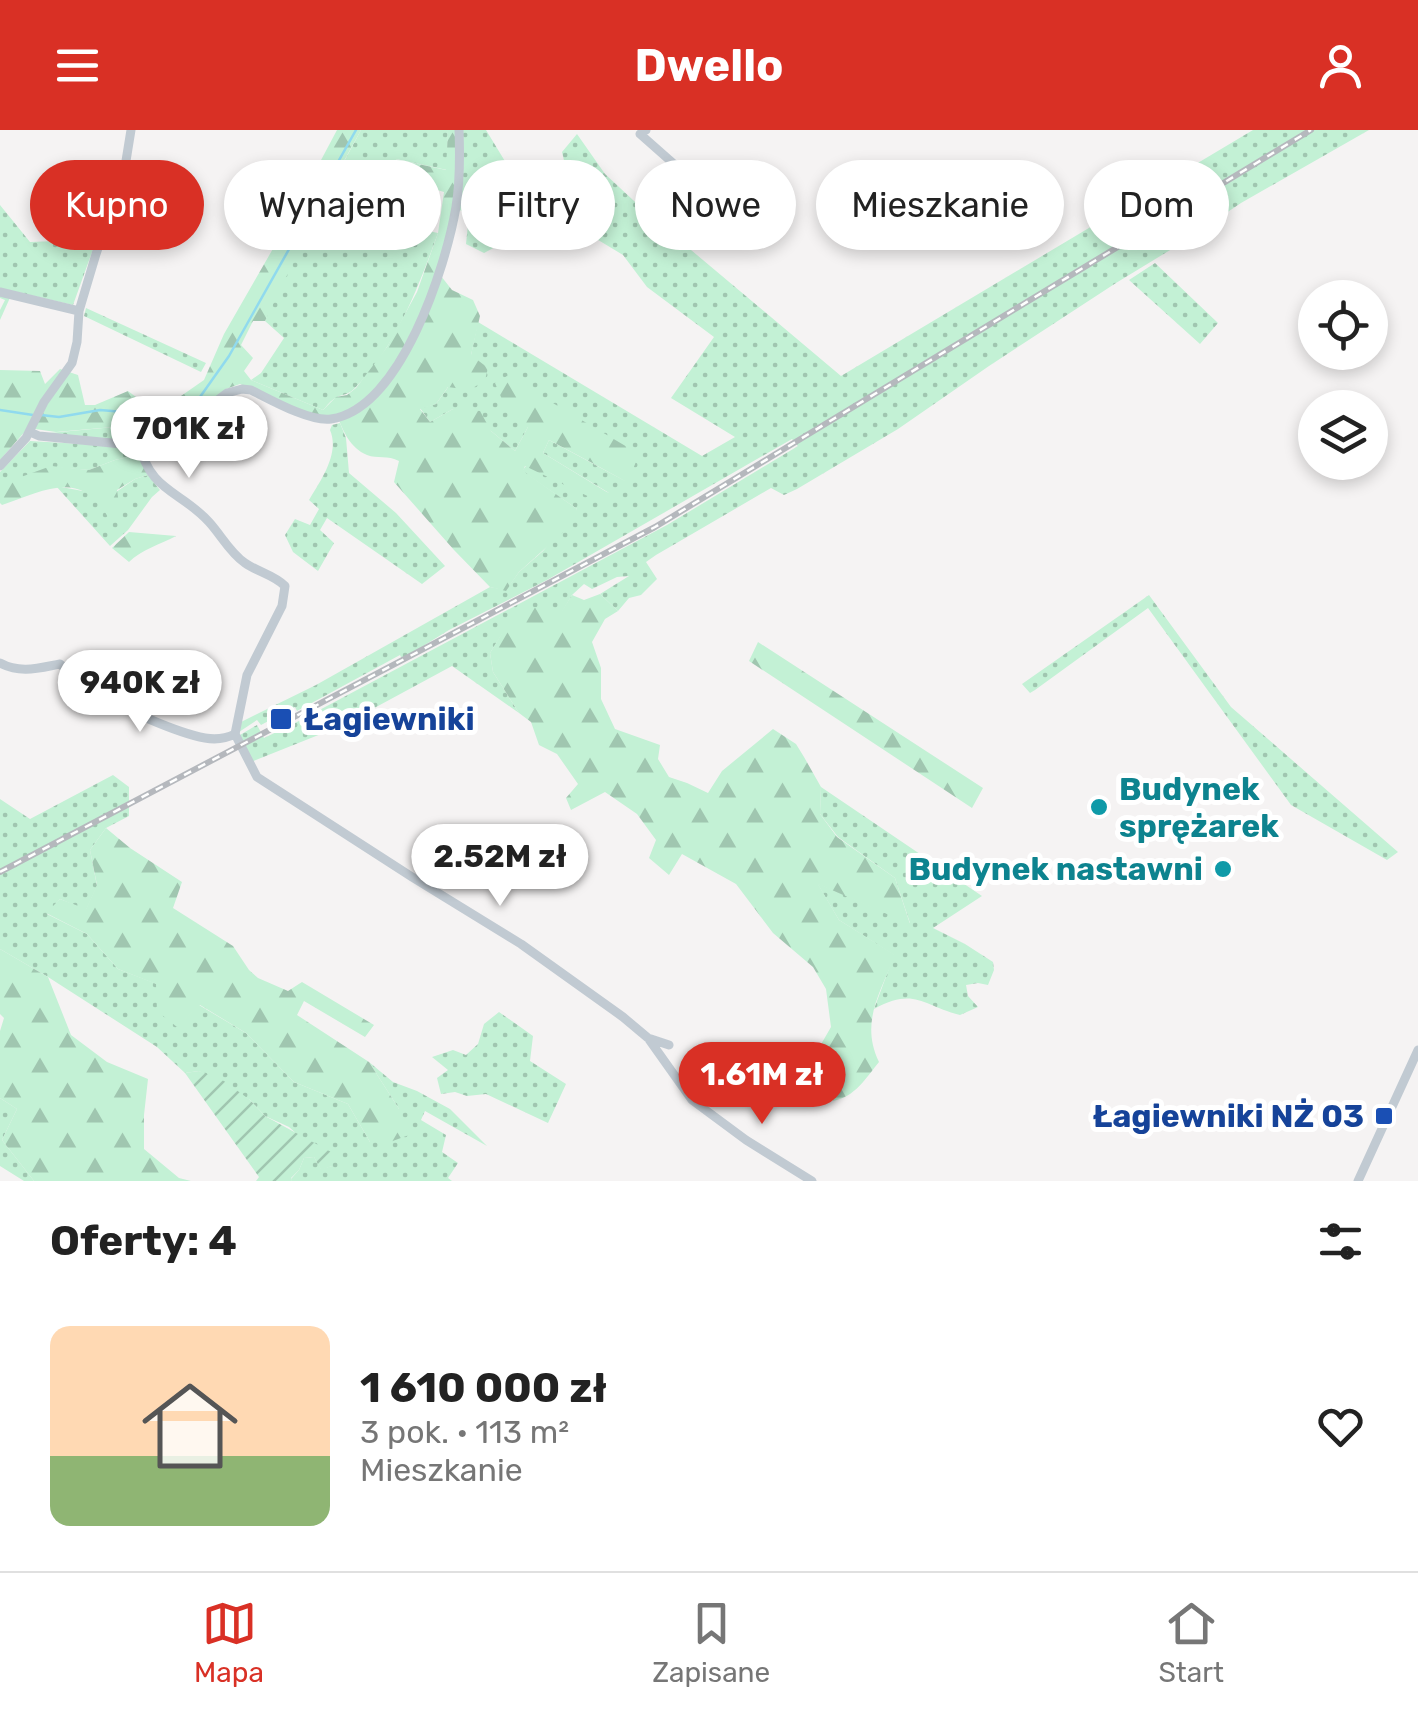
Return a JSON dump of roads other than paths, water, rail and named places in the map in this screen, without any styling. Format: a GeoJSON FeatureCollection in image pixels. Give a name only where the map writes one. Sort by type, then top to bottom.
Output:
{"type":"FeatureCollection","features":[{"type":"Feature","properties":{"kind":"street"},"geometry":{"type":"LineString","coordinates":[[0,466],[30,432],[44,402],[74,357],[80,310],[125,167],[131,130]]}},
{"type":"Feature","properties":{"kind":"street"},"geometry":{"type":"LineString","coordinates":[[30,432],[39,436],[139,443],[184,424],[237,390],[252,390],[316,418],[342,416],[357,408],[396,366],[413,338],[438,278],[456,204],[459,130]]}},
{"type":"Feature","properties":{"kind":"street"},"geometry":{"type":"LineString","coordinates":[[646,130],[640,134],[669,160]]}},
{"type":"Feature","properties":{"kind":"street"},"geometry":{"type":"LineString","coordinates":[[0,292],[80,310]]}},
{"type":"Feature","properties":{"kind":"street"},"geometry":{"type":"LineString","coordinates":[[139,443],[158,483],[203,516],[243,562],[284,586],[282,606],[247,674],[235,734],[257,777],[521,944],[623,1017],[648,1038],[698,1106],[812,1181]]}},
{"type":"Feature","properties":{"kind":"street"},"geometry":{"type":"LineString","coordinates":[[0,663],[23,670],[60,664],[105,698],[175,728],[207,738],[235,734]]}},
{"type":"Feature","properties":{"kind":"street"},"geometry":{"type":"LineString","coordinates":[[648,1038],[669,1045]]}},
{"type":"Feature","properties":{"kind":"street"},"geometry":{"type":"LineString","coordinates":[[1358,1181],[1418,1050]]}},
{"type":"Feature","properties":{"kind":"waterway"},"geometry":{"type":"LineString","coordinates":[[41,415],[59,417],[100,410],[171,416],[200,397],[229,356],[356,130]]}},
{"type":"Feature","properties":{"kind":"waterway"},"geometry":{"type":"LineString","coordinates":[[0,410],[33,415]]}},
{"type":"Feature","properties":{"kind":"railway"},"geometry":{"type":"LineString","coordinates":[[0,872],[655,527],[1311,130]]}},
{"type":"Feature","properties":{"kind":"place","name":"Łagiewniki"},"geometry":{"type":"Point","coordinates":[281,719]}},
{"type":"Feature","properties":{"kind":"place","name":"Budynek sprężarek"},"geometry":{"type":"Point","coordinates":[1099,807]}},
{"type":"Feature","properties":{"kind":"place","name":"Budynek nastawni"},"geometry":{"type":"Point","coordinates":[1223,869]}},
{"type":"Feature","properties":{"kind":"place","name":"Łagiewniki NŻ 03"},"geometry":{"type":"Point","coordinates":[1384,1116]}}]}
